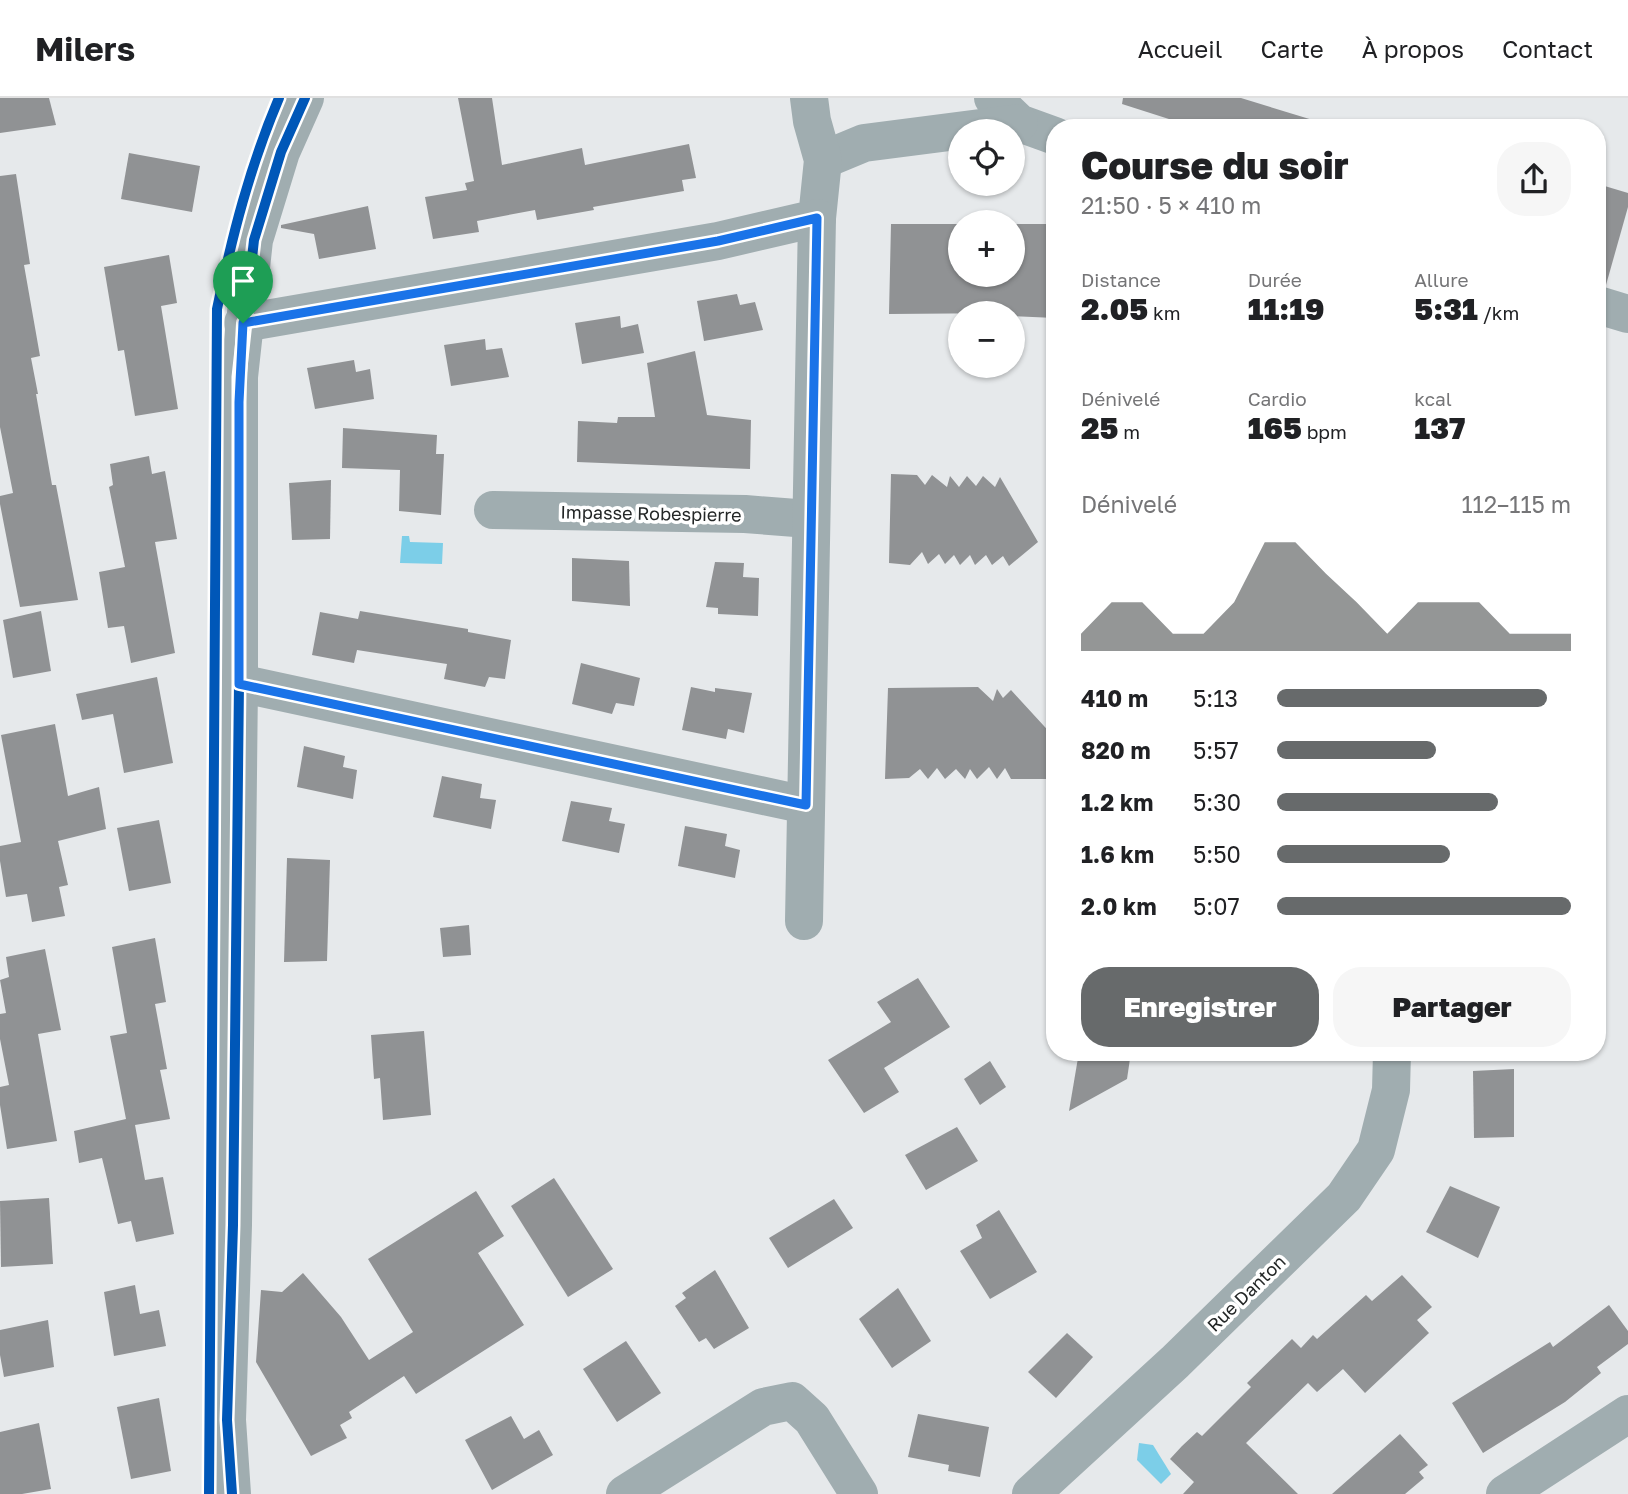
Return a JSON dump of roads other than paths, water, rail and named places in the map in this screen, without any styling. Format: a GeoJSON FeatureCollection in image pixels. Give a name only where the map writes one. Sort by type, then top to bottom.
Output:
{"type":"FeatureCollection","features":[{"type":"Feature","properties":{"kind":"street"},"geometry":{"type":"LineString","coordinates":[[232,1494],[227,1420],[233,1225],[239,402],[243,323],[254,240],[281,152],[305,98]]}},
{"type":"Feature","properties":{"kind":"street"},"geometry":{"type":"LineString","coordinates":[[804,920],[809,519],[817,218],[823,160],[812,121],[809,98]]}},
{"type":"Feature","properties":{"kind":"street"},"geometry":{"type":"LineString","coordinates":[[823,160],[864,143],[1006,110],[1046,130]]}},
{"type":"Feature","properties":{"kind":"street"},"geometry":{"type":"LineString","coordinates":[[243,323],[718,241],[817,218]]}},
{"type":"Feature","properties":{"kind":"street"},"geometry":{"type":"LineString","coordinates":[[1606,307],[1628,314]]}},
{"type":"Feature","properties":{"kind":"street","name":"Impasse Robespierre"},"geometry":{"type":"LineString","coordinates":[[493,510],[745,514],[809,519]]}},
{"type":"Feature","properties":{"kind":"street"},"geometry":{"type":"LineString","coordinates":[[239,684],[806,805]]}},
{"type":"Feature","properties":{"kind":"street","name":"Rue Danton"},"geometry":{"type":"LineString","coordinates":[[1031,1494],[1175,1362],[1344,1197],[1376,1150],[1391,1090],[1392,1061]]}},
{"type":"Feature","properties":{"kind":"street"},"geometry":{"type":"LineString","coordinates":[[625,1494],[763,1407],[792,1401],[812,1419],[859,1494]]}},
{"type":"Feature","properties":{"kind":"street"},"geometry":{"type":"LineString","coordinates":[[1505,1494],[1628,1414]]}},
{"type":"Feature","properties":{"kind":"water"},"geometry":{"type":"Polygon","coordinates":[[[402,536],[409,536],[410,542],[443,543],[442,564],[400,563],[402,536]]]}},
{"type":"Feature","properties":{"kind":"water"},"geometry":{"type":"Polygon","coordinates":[[[1139,1443],[1153,1445],[1171,1474],[1161,1484],[1137,1460],[1139,1443]]]}}]}
